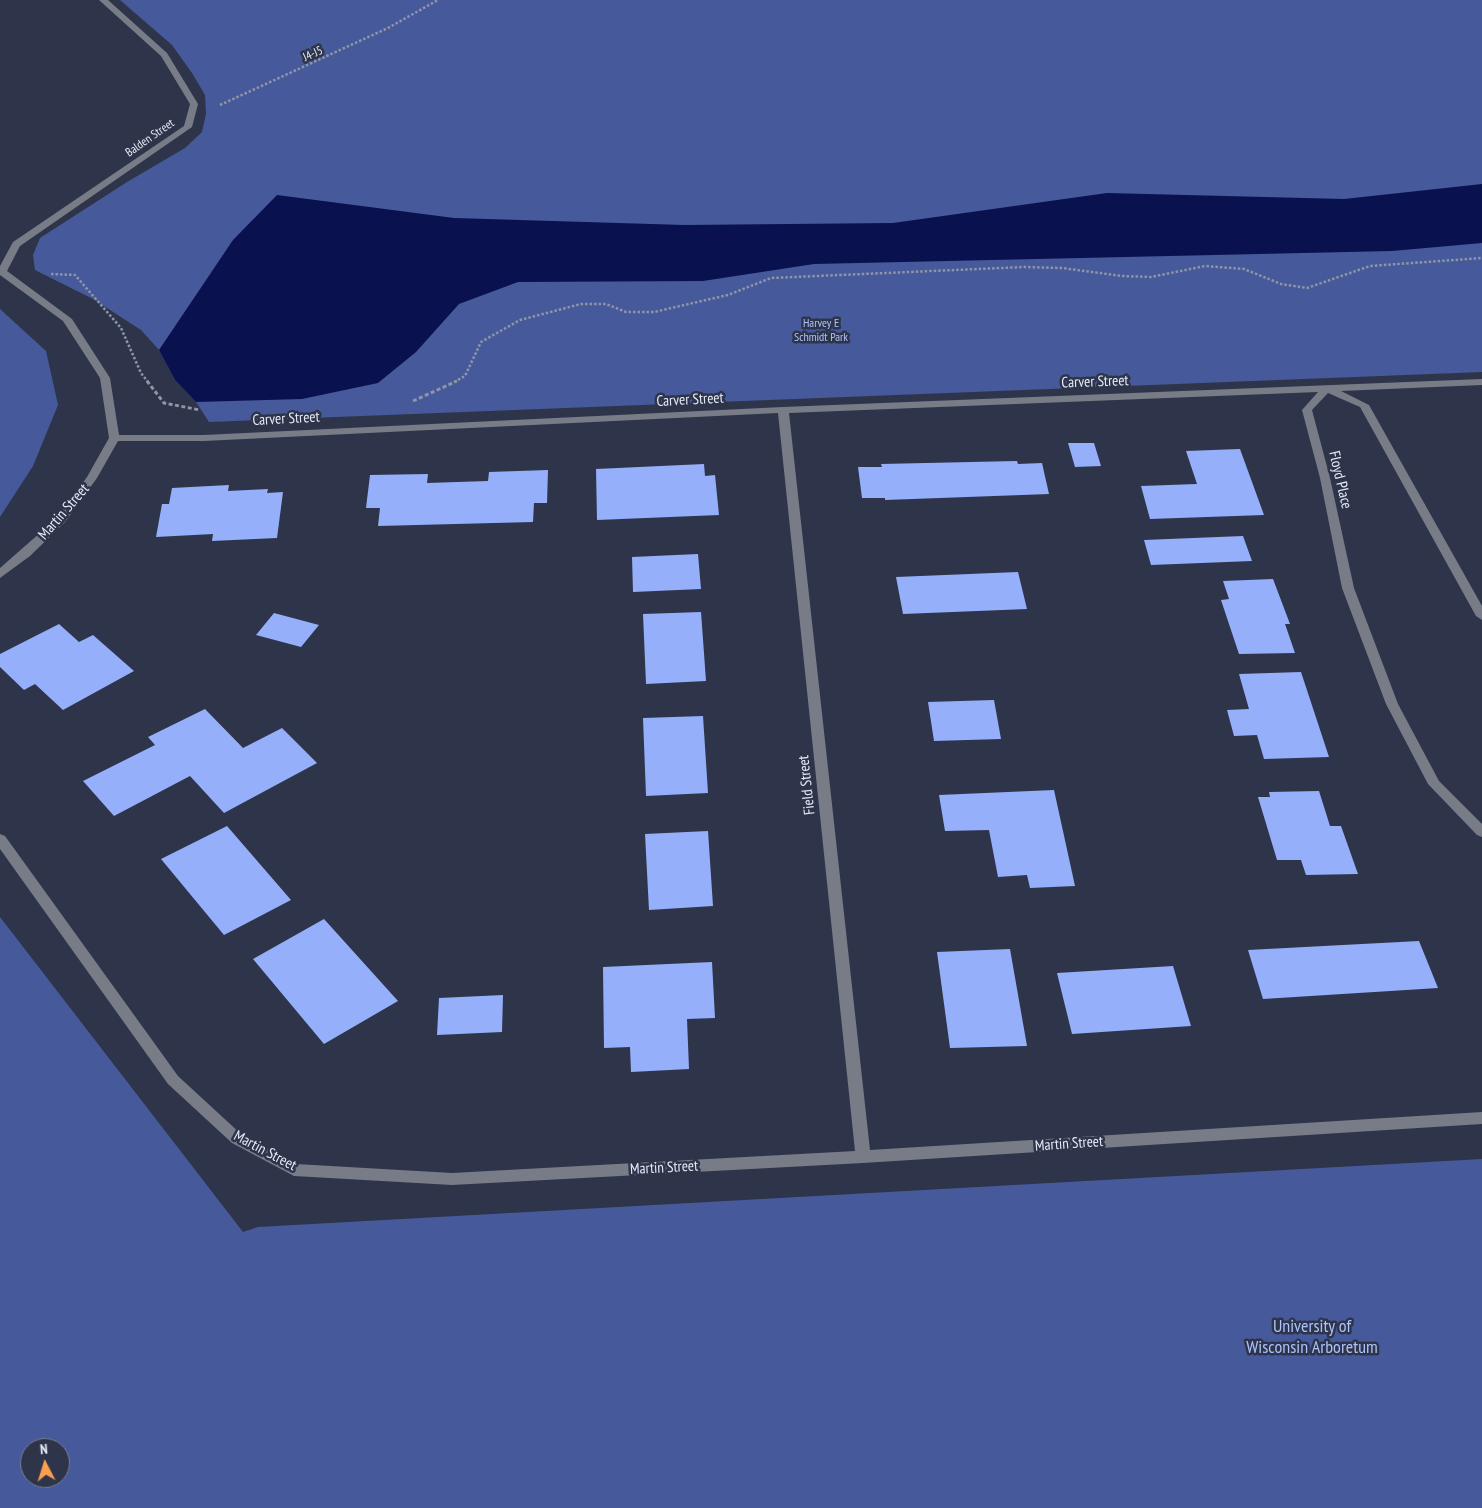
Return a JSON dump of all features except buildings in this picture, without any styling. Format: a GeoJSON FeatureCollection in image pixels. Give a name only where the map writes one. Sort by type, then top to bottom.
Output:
{"type":"FeatureCollection","features":[{"type":"Feature","properties":{"kind":"street","name":"Balden Street"},"geometry":{"type":"LineString","coordinates":[[1,271],[16,244],[188,127],[194,104],[164,55],[103,0]]}},
{"type":"Feature","properties":{"kind":"street"},"geometry":{"type":"LineString","coordinates":[[1,271],[67,319],[105,378],[114,438]]}},
{"type":"Feature","properties":{"kind":"street","name":"Carver Street"},"geometry":{"type":"LineString","coordinates":[[114,438],[204,438],[783,410],[1482,382]]}},
{"type":"Feature","properties":{"kind":"street"},"geometry":{"type":"LineString","coordinates":[[1327,388],[1364,405],[1482,616]]}},
{"type":"Feature","properties":{"kind":"street","name":"Floyd Place"},"geometry":{"type":"LineString","coordinates":[[1327,388],[1307,410],[1325,478],[1348,588],[1392,704],[1434,784],[1482,832]]}},
{"type":"Feature","properties":{"kind":"street","name":"Field Street"},"geometry":{"type":"LineString","coordinates":[[783,410],[862,1157]]}},
{"type":"Feature","properties":{"kind":"street","name":"Martin Street"},"geometry":{"type":"LineString","coordinates":[[0,574],[26,554],[60,520],[92,478],[114,438]]}},
{"type":"Feature","properties":{"kind":"street","name":"Martin Street"},"geometry":{"type":"LineString","coordinates":[[0,840],[173,1080],[237,1139],[294,1170],[452,1179],[862,1157],[1482,1118]]}},
{"type":"Feature","properties":{"kind":"path","name":"J4-J5"},"geometry":{"type":"LineString","coordinates":[[191,116],[327,58],[388,28],[438,0]]}},
{"type":"Feature","properties":{"kind":"path"},"geometry":{"type":"LineString","coordinates":[[410,402],[443,389],[465,376],[481,342],[520,320],[581,304],[606,304],[626,312],[654,312],[728,295],[771,278],[1024,267],[1062,268],[1122,276],[1151,277],[1206,266],[1244,269],[1281,284],[1307,288],[1370,266],[1482,258]]}},
{"type":"Feature","properties":{"kind":"path"},"geometry":{"type":"LineString","coordinates":[[1,271],[75,275],[121,328],[141,373],[164,403],[208,410]]}},
{"type":"Feature","properties":{"kind":"green space","name":"Harvey E Schmidt Park"},"geometry":{"type":"Polygon","coordinates":[[[120,0],[1482,0],[1482,372],[209,422],[196,402],[175,380],[159,350],[141,330],[93,299],[35,270],[33,255],[40,238],[127,182],[185,148],[202,132],[206,114],[205,95],[192,73],[172,45],[120,0]]]}},
{"type":"Feature","properties":{"kind":"green space"},"geometry":{"type":"Polygon","coordinates":[[[0,309],[46,351],[58,405],[33,466],[0,517],[0,309]]]}},
{"type":"Feature","properties":{"kind":"green space","name":"University of Wisconsin Arboretum"},"geometry":{"type":"Polygon","coordinates":[[[0,917],[243,1232],[258,1227],[1482,1159],[1482,1508],[0,1508],[0,917]]]}},
{"type":"Feature","properties":{"kind":"shaded area"},"geometry":{"type":"Polygon","coordinates":[[[1482,184],[1482,243],[1392,251],[814,264],[703,281],[518,282],[459,304],[416,352],[378,383],[302,399],[196,402],[175,380],[159,350],[233,240],[277,195],[454,218],[684,225],[893,223],[1107,193],[1344,199],[1482,184]]]}}]}
